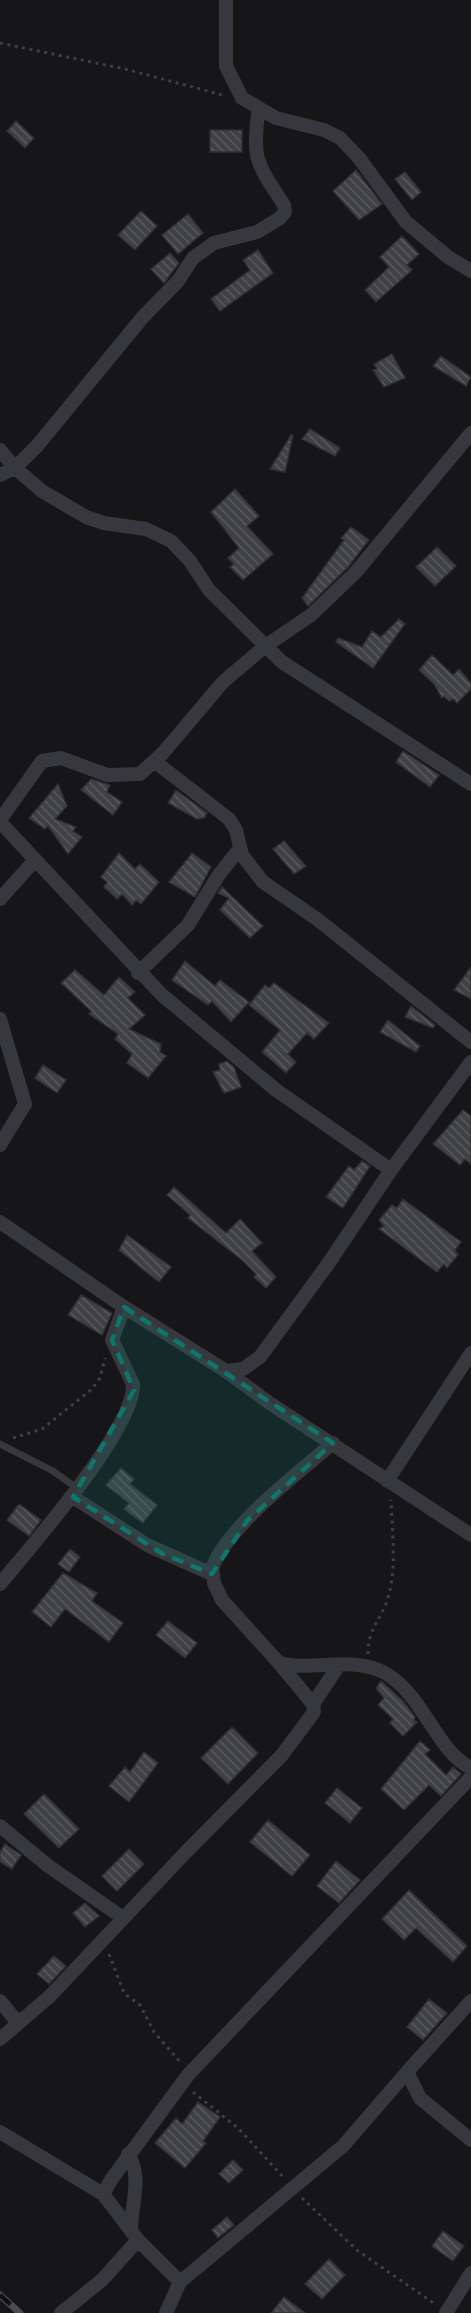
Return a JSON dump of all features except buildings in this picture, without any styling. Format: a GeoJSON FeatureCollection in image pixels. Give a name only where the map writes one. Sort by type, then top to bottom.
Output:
{"type":"FeatureCollection","features":[{"type":"Feature","properties":{"kind":"street"},"geometry":{"type":"LineString","coordinates":[[226,0],[226,66],[242,98],[276,118],[324,130],[340,138],[359,158],[406,222],[448,257],[471,271]]}},
{"type":"Feature","properties":{"kind":"street"},"geometry":{"type":"LineString","coordinates":[[0,475],[15,468],[37,446],[142,318],[178,281],[193,258],[214,243],[257,232],[285,212],[284,206],[262,174],[258,160],[255,138],[259,108]]}},
{"type":"Feature","properties":{"kind":"street"},"geometry":{"type":"LineString","coordinates":[[391,1170],[276,1090],[185,1016],[138,973],[0,821],[42,761],[61,758],[107,775],[140,774],[223,682],[264,647],[298,626],[355,573],[471,433]]}},
{"type":"Feature","properties":{"kind":"street"},"geometry":{"type":"LineString","coordinates":[[0,450],[15,468],[42,491],[86,517],[104,523],[146,529],[171,541],[190,561],[209,590],[258,638],[264,647],[282,662],[471,784]]}},
{"type":"Feature","properties":{"kind":"street"},"geometry":{"type":"LineString","coordinates":[[154,761],[229,819],[236,830],[240,848],[250,868],[263,882],[334,932],[471,1042]]}},
{"type":"Feature","properties":{"kind":"street"},"geometry":{"type":"LineString","coordinates":[[138,973],[188,925],[218,876],[240,848]]}},
{"type":"Feature","properties":{"kind":"street"},"geometry":{"type":"LineString","coordinates":[[0,899],[34,861]]}},
{"type":"Feature","properties":{"kind":"street"},"geometry":{"type":"LineString","coordinates":[[0,1019],[25,1104],[0,1145]]}},
{"type":"Feature","properties":{"kind":"street"},"geometry":{"type":"LineString","coordinates":[[226,1371],[243,1369],[260,1357],[328,1264],[391,1170],[471,1062]]}},
{"type":"Feature","properties":{"kind":"street"},"geometry":{"type":"LineString","coordinates":[[0,1222],[124,1307],[226,1371],[268,1402],[471,1535]]}},
{"type":"Feature","properties":{"kind":"street"},"geometry":{"type":"LineString","coordinates":[[0,1584],[75,1493],[113,1433],[134,1390],[130,1376],[112,1340],[124,1307]]}},
{"type":"Feature","properties":{"kind":"street"},"geometry":{"type":"LineString","coordinates":[[389,1482],[471,1353]]}},
{"type":"Feature","properties":{"kind":"street"},"geometry":{"type":"LineString","coordinates":[[0,2039],[50,1996],[282,1755],[314,1715],[313,1704],[222,1600],[212,1574],[217,1559],[247,1521],[333,1443]]}},
{"type":"Feature","properties":{"kind":"street"},"geometry":{"type":"LineString","coordinates":[[75,1493],[147,1545],[212,1574]]}},
{"type":"Feature","properties":{"kind":"street"},"geometry":{"type":"LineString","coordinates":[[279,1663],[339,1665],[382,1672],[405,1690],[423,1709],[454,1757],[471,1768]]}},
{"type":"Feature","properties":{"kind":"street"},"geometry":{"type":"LineString","coordinates":[[313,1704],[339,1665]]}},
{"type":"Feature","properties":{"kind":"street"},"geometry":{"type":"LineString","coordinates":[[103,2194],[128,2154],[185,2079],[471,1777]]}},
{"type":"Feature","properties":{"kind":"street"},"geometry":{"type":"LineString","coordinates":[[0,1826],[47,1865],[123,1918]]}},
{"type":"Feature","properties":{"kind":"street"},"geometry":{"type":"LineString","coordinates":[[0,2001],[18,2023]]}},
{"type":"Feature","properties":{"kind":"street"},"geometry":{"type":"LineString","coordinates":[[166,2313],[180,2283],[356,2133],[471,2001]]}},
{"type":"Feature","properties":{"kind":"street"},"geometry":{"type":"LineString","coordinates":[[407,2072],[420,2098],[471,2140]]}},
{"type":"Feature","properties":{"kind":"street"},"geometry":{"type":"LineString","coordinates":[[0,2132],[103,2194],[134,2235],[180,2283]]}},
{"type":"Feature","properties":{"kind":"street"},"geometry":{"type":"LineString","coordinates":[[61,2313],[104,2277],[134,2235],[131,2203],[137,2175],[128,2154]]}},
{"type":"Feature","properties":{"kind":"street"},"geometry":{"type":"LineString","coordinates":[[446,2312],[471,2273]]}},
{"type":"Feature","properties":{"kind":"lane"},"geometry":{"type":"LineString","coordinates":[[0,1444],[53,1470],[75,1493]]}},
{"type":"Feature","properties":{"kind":"path"},"geometry":{"type":"LineString","coordinates":[[0,43],[168,79],[209,93],[242,98]]}},
{"type":"Feature","properties":{"kind":"path"},"geometry":{"type":"LineString","coordinates":[[10,1439],[42,1429],[92,1389],[100,1378],[112,1340]]}},
{"type":"Feature","properties":{"kind":"path"},"geometry":{"type":"LineString","coordinates":[[367,1668],[370,1630],[388,1598],[392,1554],[389,1482]]}},
{"type":"Feature","properties":{"kind":"path"},"geometry":{"type":"LineString","coordinates":[[102,1940],[124,1995],[140,2005],[154,2032],[174,2052],[185,2079],[238,2128],[293,2189],[358,2251],[446,2312]]}},
{"type":"Feature","properties":{"kind":"highlighted area"},"geometry":{"type":"Polygon","coordinates":[[[124,1307],[333,1443],[247,1521],[212,1574],[163,1554],[73,1497],[134,1390],[112,1340],[124,1307]]]}},
{"type":"Feature","properties":{"kind":"railway"},"geometry":{"type":"LineString","coordinates":[[0,2295],[20,2313]]}}]}
